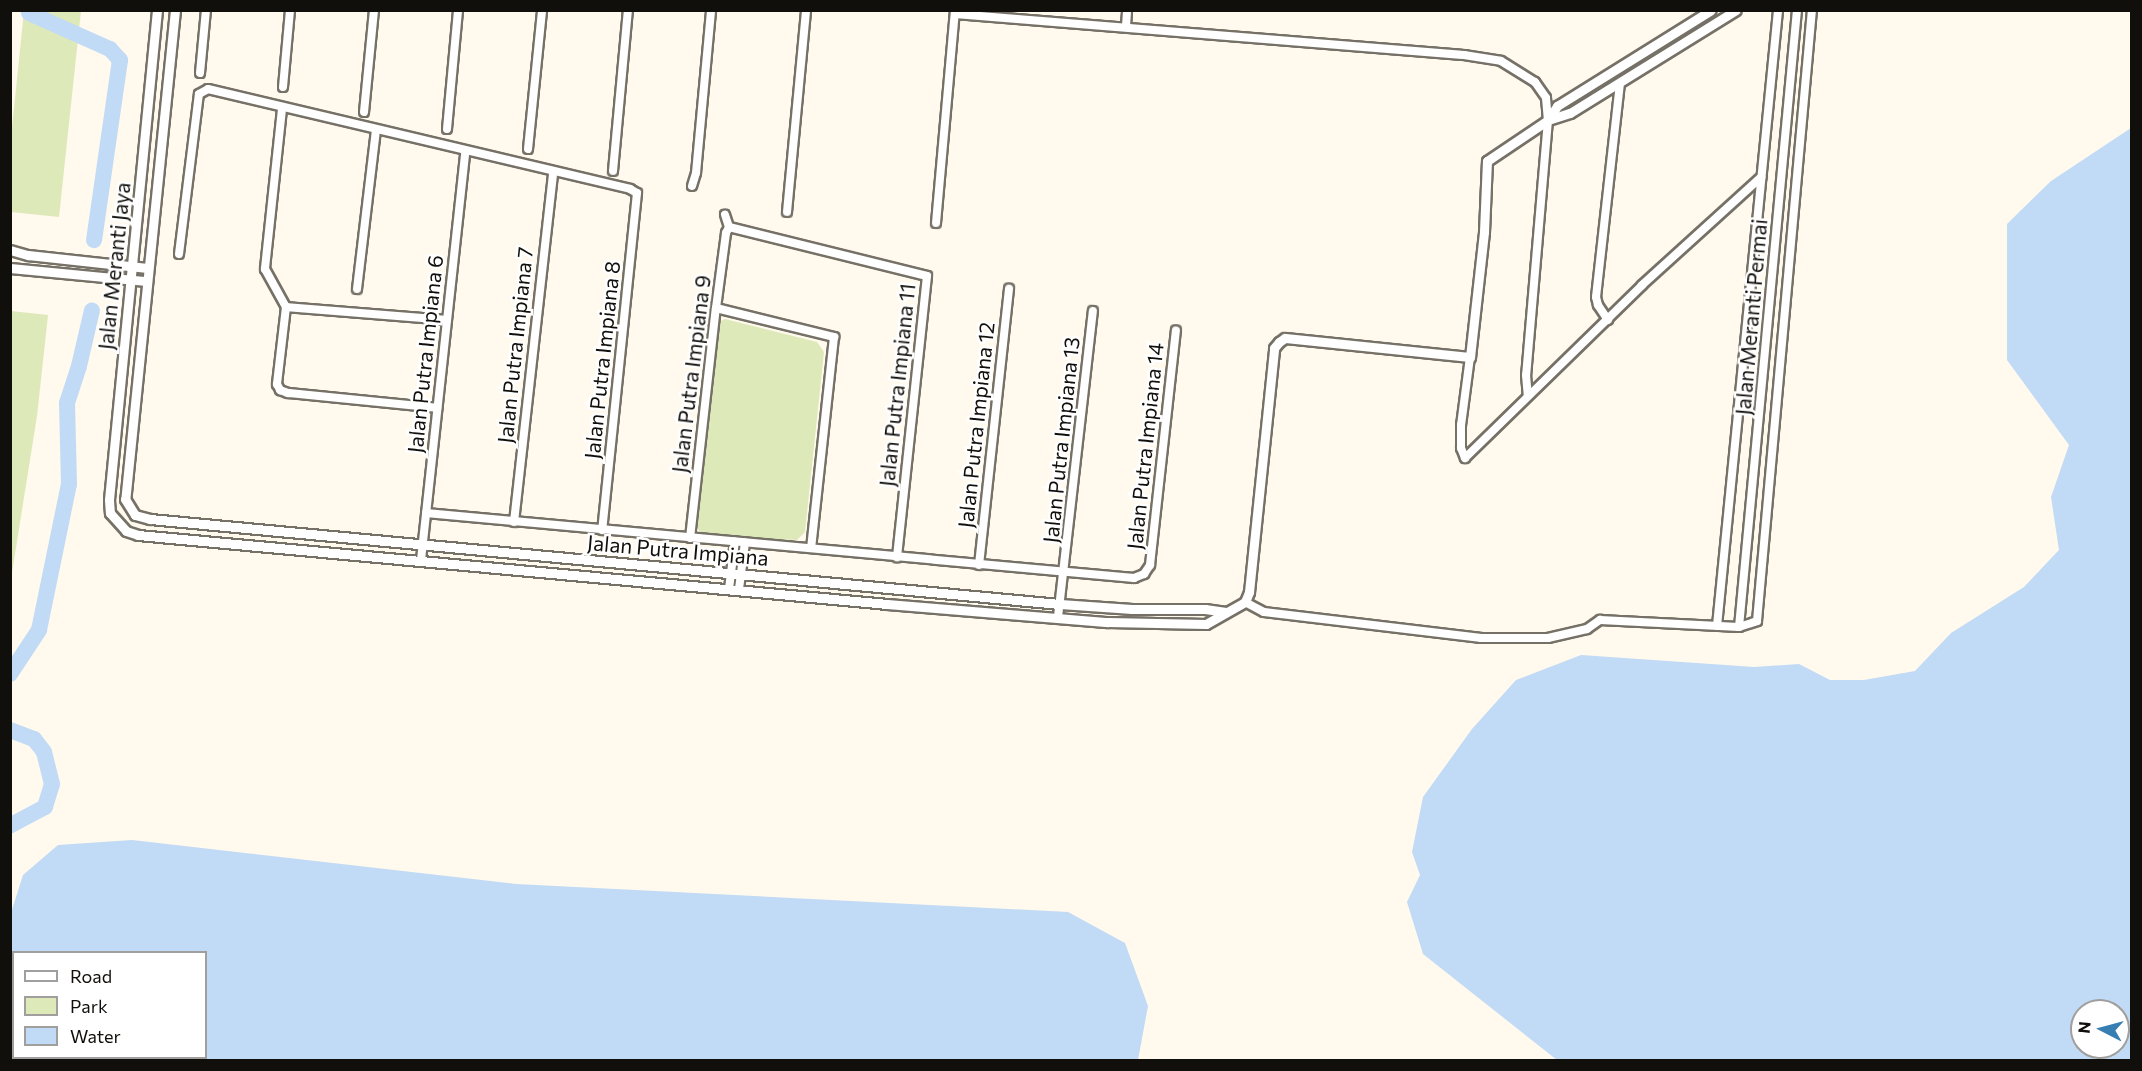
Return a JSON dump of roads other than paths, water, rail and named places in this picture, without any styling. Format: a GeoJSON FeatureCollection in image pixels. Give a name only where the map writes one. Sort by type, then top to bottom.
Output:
{"type":"FeatureCollection","features":[{"type":"Feature","properties":{"kind":"street","name":"Jalan Meranti Jaya"},"geometry":{"type":"LineString","coordinates":[[117,522],[110,513],[109,500],[157,10]]}},
{"type":"Feature","properties":{"kind":"street","name":"Jalan Meranti Jaya"},"geometry":{"type":"LineString","coordinates":[[129,509],[125,499],[147,268],[176,10]]}},
{"type":"Feature","properties":{"kind":"street"},"geometry":{"type":"LineString","coordinates":[[200,73],[206,10]]}},
{"type":"Feature","properties":{"kind":"street"},"geometry":{"type":"LineString","coordinates":[[283,87],[290,10]]}},
{"type":"Feature","properties":{"kind":"street"},"geometry":{"type":"LineString","coordinates":[[364,112],[374,10]]}},
{"type":"Feature","properties":{"kind":"street"},"geometry":{"type":"LineString","coordinates":[[447,129],[458,10]]}},
{"type":"Feature","properties":{"kind":"street"},"geometry":{"type":"LineString","coordinates":[[528,149],[542,10]]}},
{"type":"Feature","properties":{"kind":"street"},"geometry":{"type":"LineString","coordinates":[[613,171],[628,10]]}},
{"type":"Feature","properties":{"kind":"street"},"geometry":{"type":"LineString","coordinates":[[692,186],[696,173],[711,10]]}},
{"type":"Feature","properties":{"kind":"street"},"geometry":{"type":"LineString","coordinates":[[787,212],[806,10]]}},
{"type":"Feature","properties":{"kind":"street"},"geometry":{"type":"LineString","coordinates":[[1126,26],[1127,10]]}},
{"type":"Feature","properties":{"kind":"street"},"geometry":{"type":"LineString","coordinates":[[1548,120],[1557,106],[1712,10]]}},
{"type":"Feature","properties":{"kind":"street"},"geometry":{"type":"LineString","coordinates":[[1736,10],[1570,113],[1548,120],[1487,161],[1484,232],[1461,425],[1461,448],[1465,459],[1528,396],[1761,177]]}},
{"type":"Feature","properties":{"kind":"street"},"geometry":{"type":"LineString","coordinates":[[1717,626],[1778,10]]}},
{"type":"Feature","properties":{"kind":"street","name":"Jalan Meranti Permai"},"geometry":{"type":"LineString","coordinates":[[1797,10],[1739,627],[1757,621],[1812,10]]}},
{"type":"Feature","properties":{"kind":"street"},"geometry":{"type":"LineString","coordinates":[[936,223],[955,12],[1464,55],[1501,61],[1535,82],[1546,98],[1548,120],[1526,375],[1528,396]]}},
{"type":"Feature","properties":{"kind":"street"},"geometry":{"type":"LineString","coordinates":[[1608,320],[1598,305],[1596,297],[1620,83]]}},
{"type":"Feature","properties":{"kind":"street"},"geometry":{"type":"LineString","coordinates":[[179,254],[199,94],[202,90],[553,172]]}},
{"type":"Feature","properties":{"kind":"street"},"geometry":{"type":"LineString","coordinates":[[282,109],[265,269],[286,307],[277,384],[280,390],[437,408]]}},
{"type":"Feature","properties":{"kind":"street"},"geometry":{"type":"LineString","coordinates":[[357,289],[375,130]]}},
{"type":"Feature","properties":{"kind":"street","name":"Jalan Putra Impiana 6"},"geometry":{"type":"LineString","coordinates":[[421,560],[465,152]]}},
{"type":"Feature","properties":{"kind":"street","name":"Jalan Putra Impiana 8"},"geometry":{"type":"LineString","coordinates":[[553,172],[637,193],[602,530]]}},
{"type":"Feature","properties":{"kind":"street","name":"Jalan Putra Impiana 7"},"geometry":{"type":"LineString","coordinates":[[514,522],[553,172]]}},
{"type":"Feature","properties":{"kind":"street"},"geometry":{"type":"LineString","coordinates":[[725,215],[729,227]]}},
{"type":"Feature","properties":{"kind":"street","name":"Jalan Putra Impiana 9"},"geometry":{"type":"LineString","coordinates":[[690,537],[716,308],[726,233],[729,227]]}},
{"type":"Feature","properties":{"kind":"street","name":"Jalan Putra Impiana 11"},"geometry":{"type":"LineString","coordinates":[[729,227],[927,276],[897,557]]}},
{"type":"Feature","properties":{"kind":"street"},"geometry":{"type":"LineString","coordinates":[[10,250],[28,255],[147,268]]}},
{"type":"Feature","properties":{"kind":"street"},"geometry":{"type":"LineString","coordinates":[[10,268],[146,281]]}},
{"type":"Feature","properties":{"kind":"street","name":"Jalan Putra Impiana 12"},"geometry":{"type":"LineString","coordinates":[[979,565],[1009,289]]}},
{"type":"Feature","properties":{"kind":"street"},"geometry":{"type":"LineString","coordinates":[[286,307],[447,320]]}},
{"type":"Feature","properties":{"kind":"street"},"geometry":{"type":"LineString","coordinates":[[716,308],[834,337],[811,548]]}},
{"type":"Feature","properties":{"kind":"street","name":"Jalan Putra Impiana 13"},"geometry":{"type":"LineString","coordinates":[[1058,617],[1065,572],[1093,311]]}},
{"type":"Feature","properties":{"kind":"street","name":"Jalan Putra Impiana 14"},"geometry":{"type":"LineString","coordinates":[[1065,572],[1134,578],[1144,574],[1150,565],[1176,330]]}},
{"type":"Feature","properties":{"kind":"street"},"geometry":{"type":"LineString","coordinates":[[1245,602],[1253,561],[1274,348],[1279,342],[1285,338],[1470,357]]}},
{"type":"Feature","properties":{"kind":"street","name":"Jalan Putra Impiana"},"geometry":{"type":"LineString","coordinates":[[129,509],[135,515],[150,519],[1060,604],[1132,609],[1205,609],[1226,612]]}},
{"type":"Feature","properties":{"kind":"street"},"geometry":{"type":"LineString","coordinates":[[426,513],[1065,572]]}},
{"type":"Feature","properties":{"kind":"street","name":"Jalan Putra Impiana"},"geometry":{"type":"LineString","coordinates":[[117,522],[126,531],[138,535],[1116,622],[1206,624],[1226,612]]}},
{"type":"Feature","properties":{"kind":"street"},"geometry":{"type":"LineString","coordinates":[[735,541],[736,574]]}},
{"type":"Feature","properties":{"kind":"street"},"geometry":{"type":"LineString","coordinates":[[734,589],[745,542]]}},
{"type":"Feature","properties":{"kind":"street"},"geometry":{"type":"LineString","coordinates":[[1245,602],[1264,612],[1481,638],[1548,638],[1587,629],[1600,620],[1739,627]]}},
{"type":"Feature","properties":{"kind":"street"},"geometry":{"type":"LineString","coordinates":[[1226,612],[1245,602]]}},
{"type":"Feature","properties":{"kind":"water"},"geometry":{"type":"Polygon","coordinates":[[[2131,128],[2131,1060],[1557,1060],[1423,954],[1407,902],[1420,875],[1412,852],[1423,797],[1472,729],[1516,680],[1581,655],[1754,667],[1799,664],[1830,680],[1864,680],[1915,671],[1951,633],[2024,587],[2059,550],[2051,497],[2069,445],[2007,360],[2007,224],[2051,181],[2131,128]]]}},
{"type":"Feature","properties":{"kind":"water"},"geometry":{"type":"Polygon","coordinates":[[[132,840],[516,884],[1068,912],[1125,943],[1148,1006],[1138,1060],[11,1060],[11,913],[23,875],[58,845],[132,840]]]}},
{"type":"Feature","properties":{"kind":"waterway"},"geometry":{"type":"LineString","coordinates":[[29,13],[110,49],[120,60],[94,240]]}},
{"type":"Feature","properties":{"kind":"waterway"},"geometry":{"type":"LineString","coordinates":[[10,674],[39,630],[69,484],[67,403],[79,366],[92,310]]}},
{"type":"Feature","properties":{"kind":"waterway"},"geometry":{"type":"LineString","coordinates":[[10,730],[34,739],[44,752],[52,784],[45,807],[10,826]]}}]}
